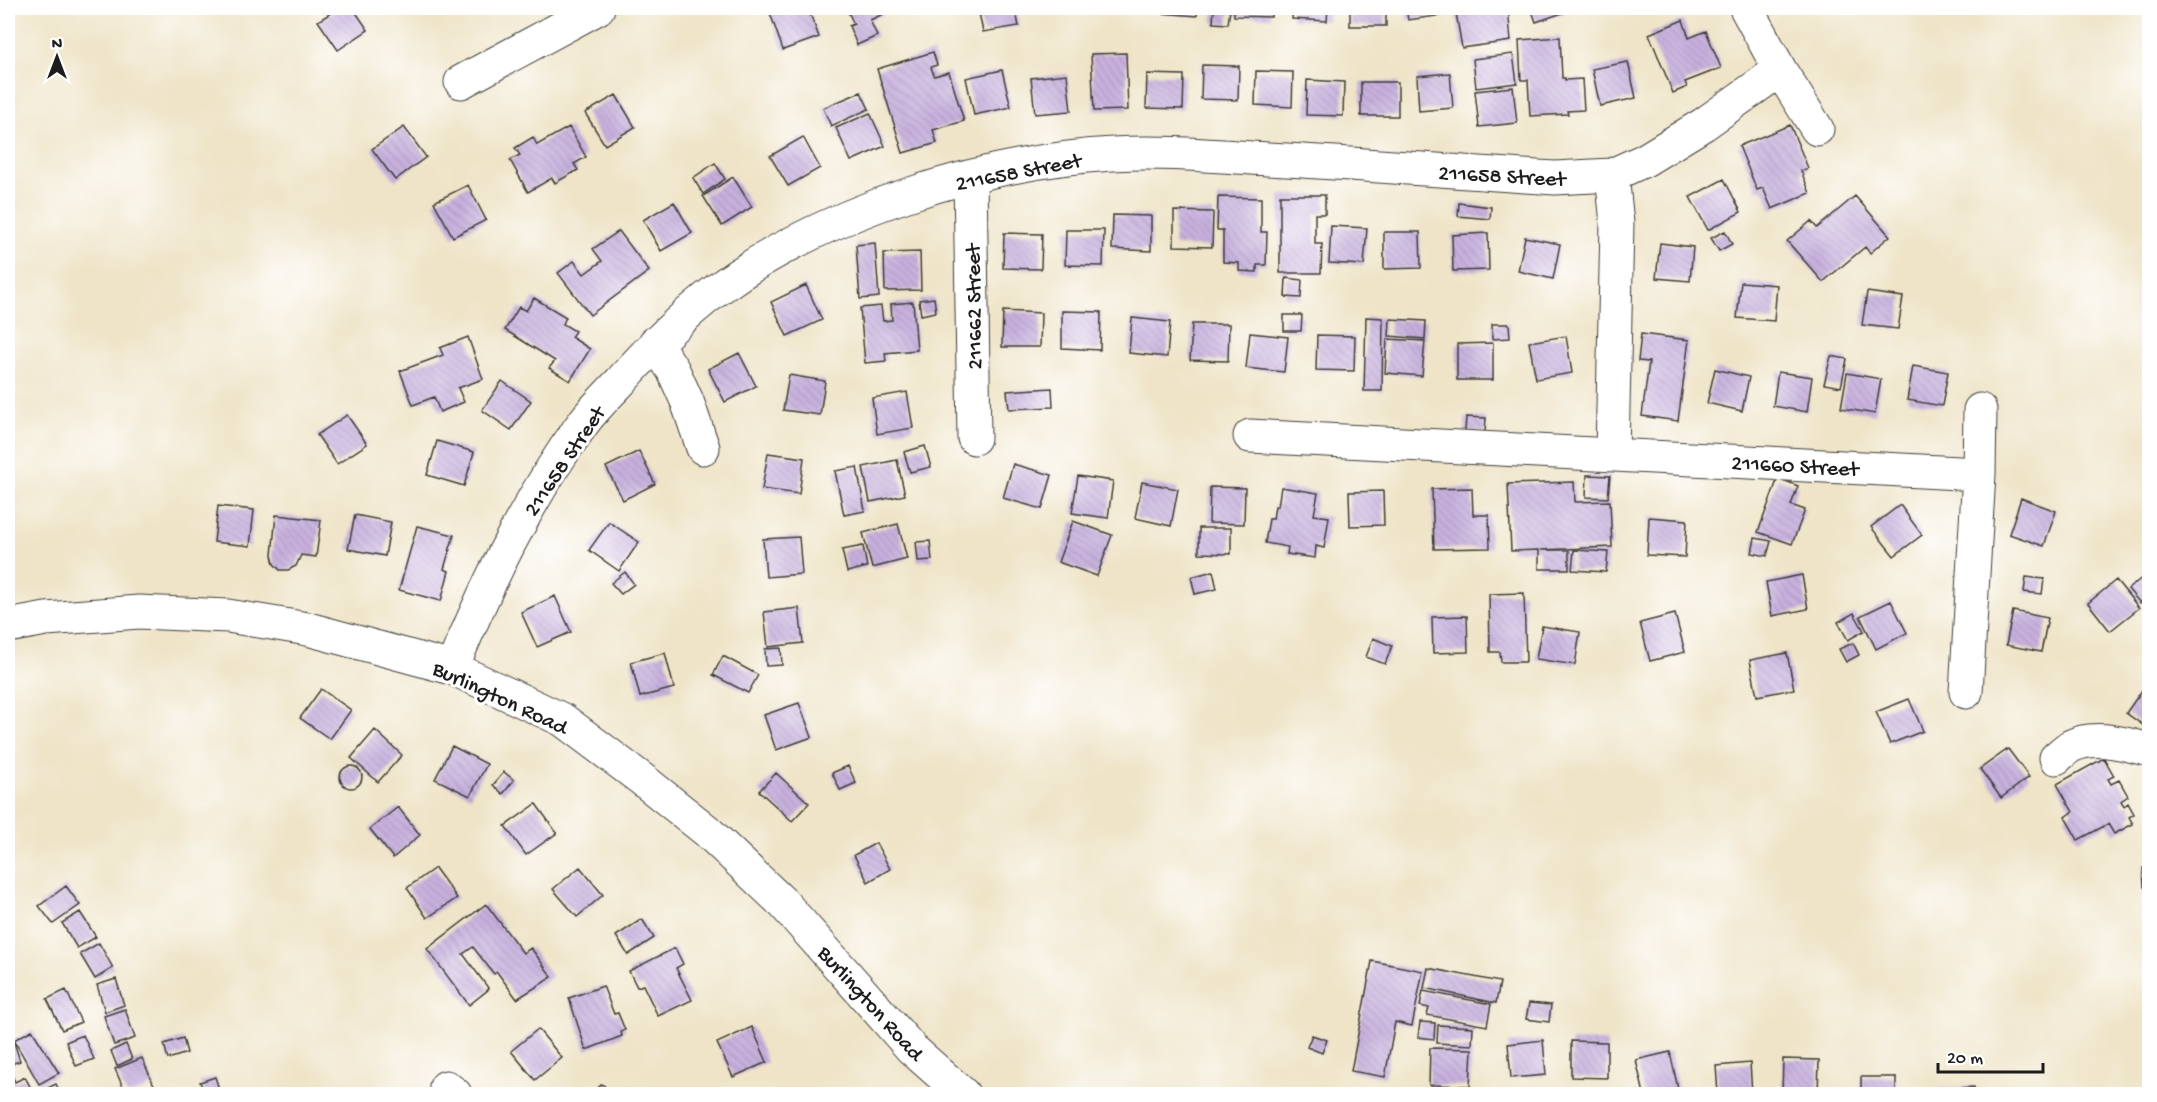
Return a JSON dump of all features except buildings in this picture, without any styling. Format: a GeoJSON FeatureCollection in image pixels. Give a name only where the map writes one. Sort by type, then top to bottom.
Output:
{"type":"FeatureCollection","features":[{"type":"Feature","properties":{"kind":"street"},"geometry":{"type":"LineString","coordinates":[[461,82],[598,8]]}},
{"type":"Feature","properties":{"kind":"street"},"geometry":{"type":"LineString","coordinates":[[1746,8],[1780,70],[1817,129]]}},
{"type":"Feature","properties":{"kind":"street","name":"211658 Street"},"geometry":{"type":"LineString","coordinates":[[452,668],[480,599],[531,503],[582,424],[655,343],[717,290],[773,252],[871,207],[970,177],[1048,160],[1114,154],[1204,155],[1555,178],[1612,175],[1645,160],[1694,130],[1780,70]]}},
{"type":"Feature","properties":{"kind":"street"},"geometry":{"type":"LineString","coordinates":[[1612,175],[1617,224],[1612,454]]}},
{"type":"Feature","properties":{"kind":"street","name":"211662 Street"},"geometry":{"type":"LineString","coordinates":[[970,177],[974,438]]}},
{"type":"Feature","properties":{"kind":"street"},"geometry":{"type":"LineString","coordinates":[[655,343],[673,370],[687,401],[703,448]]}},
{"type":"Feature","properties":{"kind":"street"},"geometry":{"type":"LineString","coordinates":[[1966,692],[1979,474],[1980,410]]}},
{"type":"Feature","properties":{"kind":"street","name":"211660 Street"},"geometry":{"type":"LineString","coordinates":[[1250,436],[1979,474]]}},
{"type":"Feature","properties":{"kind":"street","name":"Burlington Road"},"geometry":{"type":"LineString","coordinates":[[8,626],[46,619],[139,612],[228,616],[308,629],[452,668],[562,720],[707,831],[784,904],[912,1049],[963,1095]]}},
{"type":"Feature","properties":{"kind":"street"},"geometry":{"type":"LineString","coordinates":[[2056,758],[2071,746],[2091,740],[2115,742],[2150,750]]}}]}
